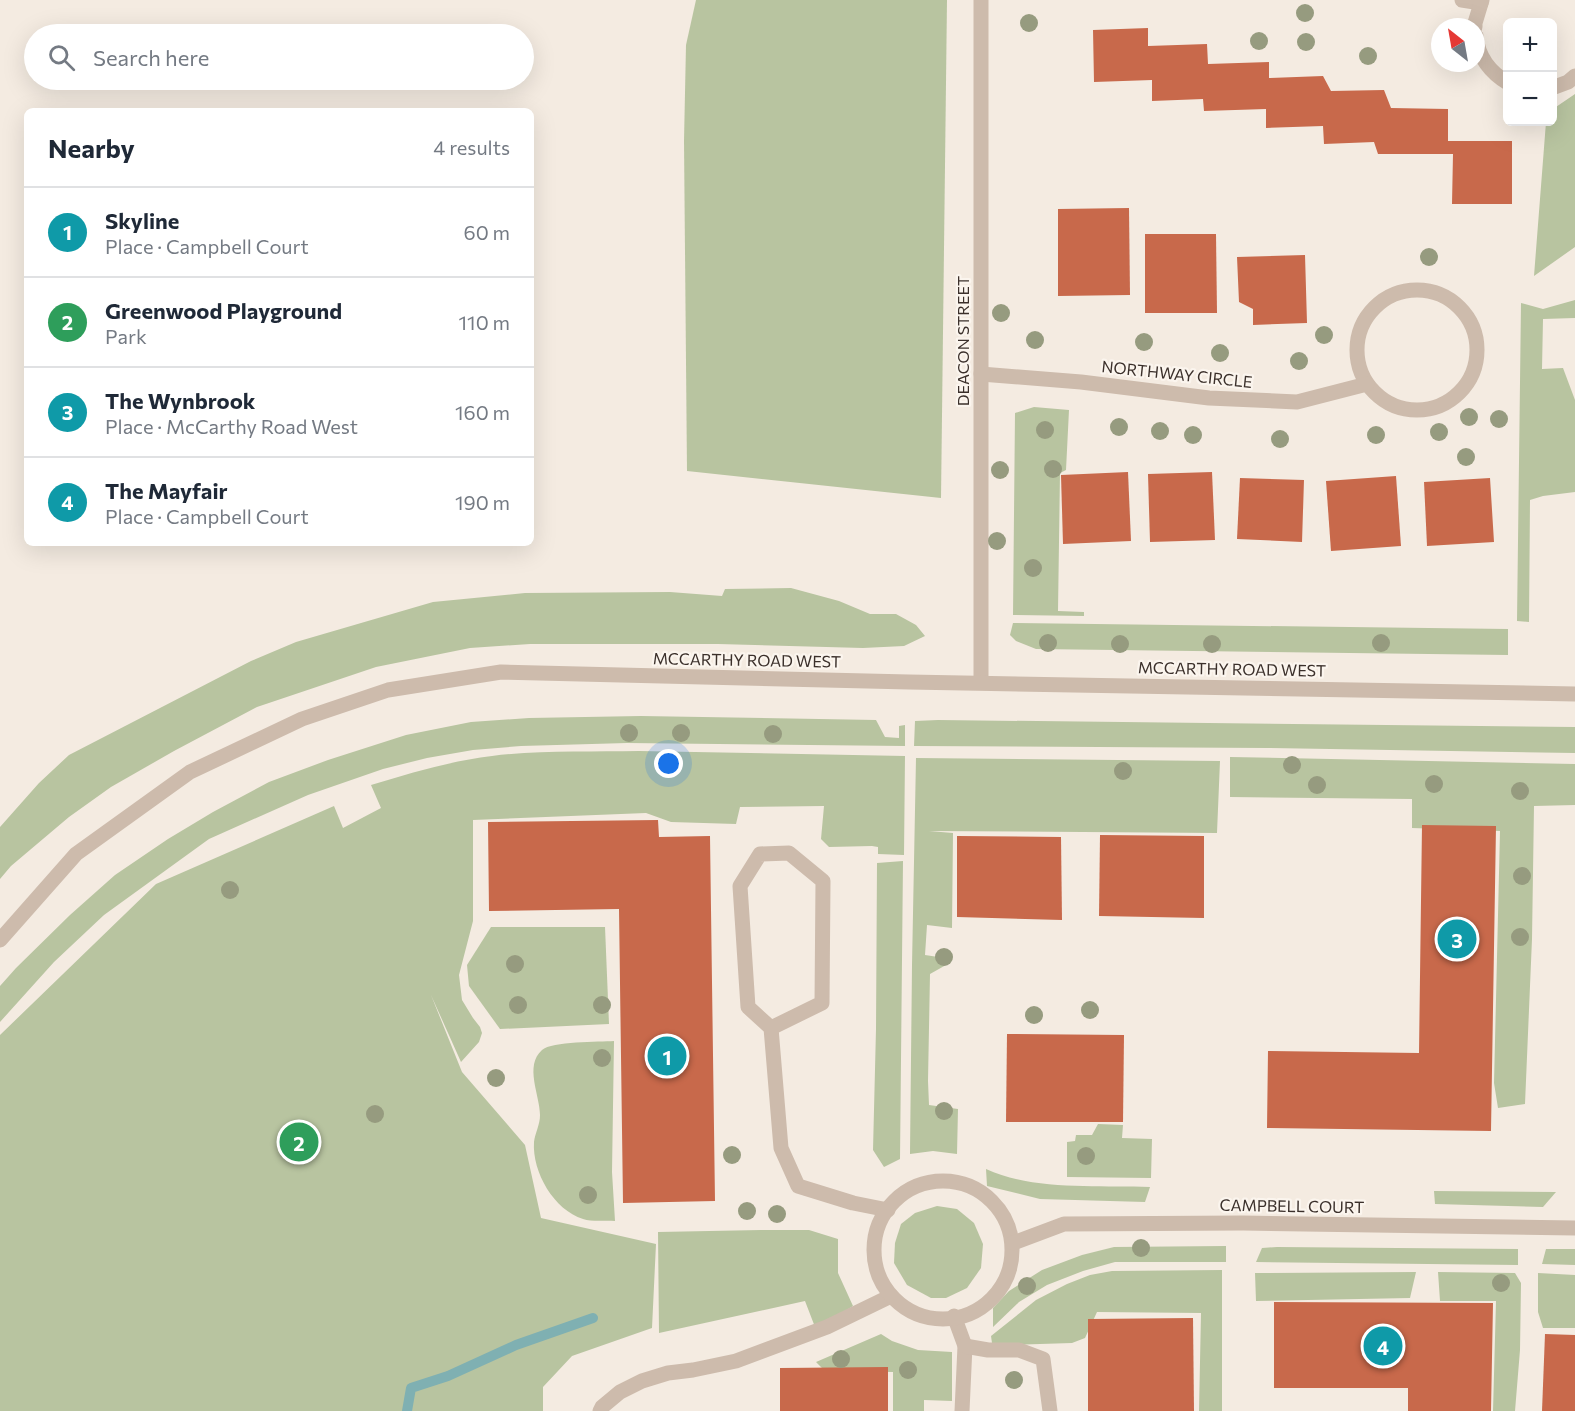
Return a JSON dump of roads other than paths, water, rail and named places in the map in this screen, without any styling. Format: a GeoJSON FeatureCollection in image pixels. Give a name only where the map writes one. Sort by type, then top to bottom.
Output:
{"type":"FeatureCollection","features":[{"type":"Feature","properties":{"kind":"street","name":"DEACON STREET"},"geometry":{"type":"LineString","coordinates":[[981,0],[981,682]]}},
{"type":"Feature","properties":{"kind":"street"},"geometry":{"type":"LineString","coordinates":[[1462,0],[1481,1],[1477,18]]}},
{"type":"Feature","properties":{"kind":"street"},"geometry":{"type":"LineString","coordinates":[[1485,62],[1497,77],[1503,80]]}},
{"type":"Feature","properties":{"kind":"street"},"geometry":{"type":"LineString","coordinates":[[1557,86],[1575,76]]}},
{"type":"Feature","properties":{"kind":"street"},"geometry":{"type":"LineString","coordinates":[[1421,290],[1441,294],[1452,300],[1467,315],[1476,333],[1477,362],[1465,389],[1449,403],[1429,410],[1400,409],[1381,399],[1367,384],[1358,364],[1357,343],[1364,323],[1385,299],[1405,291],[1421,290]]}},
{"type":"Feature","properties":{"kind":"street","name":"NORTHWAY CIRCLE"},"geometry":{"type":"LineString","coordinates":[[981,374],[1081,382],[1209,398],[1297,402],[1367,384]]}},
{"type":"Feature","properties":{"kind":"street","name":"MCCARTHY ROAD WEST"},"geometry":{"type":"LineString","coordinates":[[0,940],[75,854],[190,772],[302,719],[388,690],[501,672],[897,682],[1575,694]]}},
{"type":"Feature","properties":{"kind":"street"},"geometry":{"type":"LineString","coordinates":[[771,1028],[822,1003],[823,881],[789,853],[760,855],[740,886],[748,1008],[771,1028],[781,1148],[798,1186],[853,1203],[888,1210]]}},
{"type":"Feature","properties":{"kind":"street"},"geometry":{"type":"LineString","coordinates":[[963,1182],[984,1193],[1006,1219],[1013,1243],[1013,1258],[1006,1281],[991,1300],[971,1314],[938,1319],[914,1313],[891,1296],[878,1275],[874,1240],[882,1217],[906,1191],[920,1184],[963,1182]]}},
{"type":"Feature","properties":{"kind":"street","name":"CAMPBELL COURT"},"geometry":{"type":"LineString","coordinates":[[1013,1243],[1064,1224],[1243,1223],[1575,1228]]}},
{"type":"Feature","properties":{"kind":"street"},"geometry":{"type":"LineString","coordinates":[[600,1411],[620,1392],[642,1381],[668,1373],[736,1361],[827,1327],[891,1296]]}},
{"type":"Feature","properties":{"kind":"street"},"geometry":{"type":"LineString","coordinates":[[954,1316],[965,1346],[962,1411]]}},
{"type":"Feature","properties":{"kind":"street"},"geometry":{"type":"LineString","coordinates":[[965,1346],[988,1350],[1019,1350],[1043,1359],[1050,1411]]}},
{"type":"Feature","properties":{"kind":"waterway"},"geometry":{"type":"LineString","coordinates":[[407,1411],[411,1388],[448,1376],[516,1345],[593,1318]]}},
{"type":"Feature","properties":{"kind":"place","name":"The Wynbrook"},"geometry":{"type":"Point","coordinates":[1457,939]}},
{"type":"Feature","properties":{"kind":"place","name":"Skyline"},"geometry":{"type":"Point","coordinates":[667,1056]}},
{"type":"Feature","properties":{"kind":"place","name":"Greenwood Playground"},"geometry":{"type":"Point","coordinates":[299,1142]}},
{"type":"Feature","properties":{"kind":"place","name":"The Mayfair"},"geometry":{"type":"Point","coordinates":[1383,1346]}}]}
